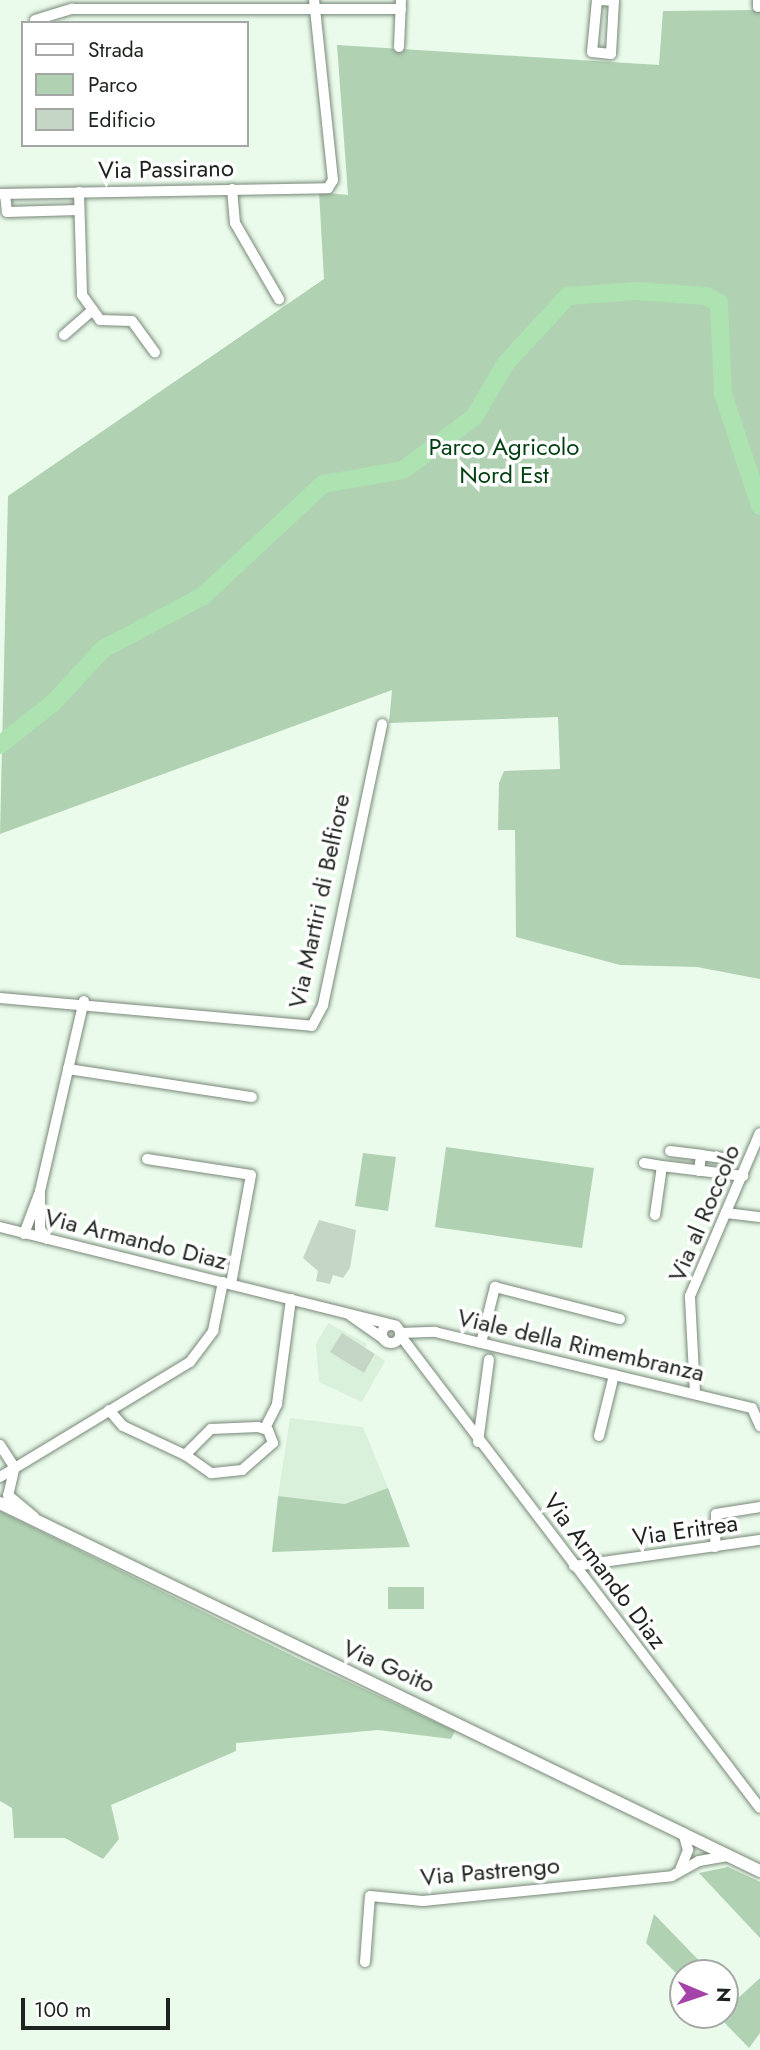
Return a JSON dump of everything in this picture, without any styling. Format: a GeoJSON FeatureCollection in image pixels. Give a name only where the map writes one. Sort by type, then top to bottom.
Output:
{"type":"FeatureCollection","features":[{"type":"Feature","properties":{"kind":"street"},"geometry":{"type":"LineString","coordinates":[[597,0],[614,1],[611,54],[592,52],[597,0]]}},
{"type":"Feature","properties":{"kind":"street"},"geometry":{"type":"LineString","coordinates":[[35,20],[72,9],[145,4],[401,5],[399,47]]}},
{"type":"Feature","properties":{"kind":"street","name":"Via Passirano"},"geometry":{"type":"LineString","coordinates":[[2,194],[332,185],[314,4]]}},
{"type":"Feature","properties":{"kind":"street"},"geometry":{"type":"LineString","coordinates":[[232,189],[235,223],[279,299]]}},
{"type":"Feature","properties":{"kind":"street"},"geometry":{"type":"LineString","coordinates":[[79,192],[82,295],[100,320],[132,321],[155,353]]}},
{"type":"Feature","properties":{"kind":"street"},"geometry":{"type":"LineString","coordinates":[[2,194],[7,212],[79,210]]}},
{"type":"Feature","properties":{"kind":"street"},"geometry":{"type":"LineString","coordinates":[[64,335],[93,310]]}},
{"type":"Feature","properties":{"kind":"street","name":"Via Martiri di Belfiore"},"geometry":{"type":"LineString","coordinates":[[0,998],[84,1001],[222,1022],[312,1026],[323,1005],[382,724]]}},
{"type":"Feature","properties":{"kind":"street"},"geometry":{"type":"LineString","coordinates":[[24,1234],[40,1191],[84,1001]]}},
{"type":"Feature","properties":{"kind":"street"},"geometry":{"type":"LineString","coordinates":[[68,1069],[252,1097]]}},
{"type":"Feature","properties":{"kind":"street","name":"Via al Roccolo"},"geometry":{"type":"LineString","coordinates":[[695,1393],[688,1311],[760,1133]]}},
{"type":"Feature","properties":{"kind":"street"},"geometry":{"type":"LineString","coordinates":[[670,1150],[729,1159]]}},
{"type":"Feature","properties":{"kind":"street"},"geometry":{"type":"LineString","coordinates":[[699,1171],[701,1155]]}},
{"type":"Feature","properties":{"kind":"street"},"geometry":{"type":"LineString","coordinates":[[0,1477],[199,1354],[213,1331],[227,1283],[251,1175],[147,1159]]}},
{"type":"Feature","properties":{"kind":"street"},"geometry":{"type":"LineString","coordinates":[[644,1163],[743,1176]]}},
{"type":"Feature","properties":{"kind":"street"},"geometry":{"type":"LineString","coordinates":[[655,1215],[662,1166]]}},
{"type":"Feature","properties":{"kind":"street"},"geometry":{"type":"LineString","coordinates":[[40,1191],[40,1229],[47,1239]]}},
{"type":"Feature","properties":{"kind":"street"},"geometry":{"type":"LineString","coordinates":[[726,1213],[760,1217]]}},
{"type":"Feature","properties":{"kind":"street","name":"Via Armando Diaz"},"geometry":{"type":"LineString","coordinates":[[0,1227],[343,1312],[399,1331],[415,1362],[760,1808]]}},
{"type":"Feature","properties":{"kind":"street"},"geometry":{"type":"LineString","coordinates":[[481,1343],[495,1287],[620,1319]]}},
{"type":"Feature","properties":{"kind":"street"},"geometry":{"type":"LineString","coordinates":[[109,1410],[123,1426],[185,1455],[211,1473],[242,1470],[271,1446],[265,1428],[276,1404],[291,1299]]}},
{"type":"Feature","properties":{"kind":"street","name":"Via Armando Diaz"},"geometry":{"type":"LineString","coordinates":[[343,1312],[415,1362]]}},
{"type":"Feature","properties":{"kind":"street"},"geometry":{"type":"LineString","coordinates":[[384,1328],[399,1331],[386,1341],[384,1328]]}},
{"type":"Feature","properties":{"kind":"street","name":"Viale della Rimembranza"},"geometry":{"type":"LineString","coordinates":[[399,1331],[415,1329],[756,1406]]}},
{"type":"Feature","properties":{"kind":"street"},"geometry":{"type":"LineString","coordinates":[[478,1442],[489,1360]]}},
{"type":"Feature","properties":{"kind":"street"},"geometry":{"type":"LineString","coordinates":[[599,1436],[614,1375]]}},
{"type":"Feature","properties":{"kind":"street"},"geometry":{"type":"LineString","coordinates":[[756,1406],[760,1426]]}},
{"type":"Feature","properties":{"kind":"street"},"geometry":{"type":"LineString","coordinates":[[185,1455],[211,1429],[265,1428]]}},
{"type":"Feature","properties":{"kind":"street"},"geometry":{"type":"LineString","coordinates":[[0,1445],[15,1468],[8,1495],[38,1520]]}},
{"type":"Feature","properties":{"kind":"street","name":"Via Goito"},"geometry":{"type":"LineString","coordinates":[[0,1503],[757,1867]]}},
{"type":"Feature","properties":{"kind":"street"},"geometry":{"type":"LineString","coordinates":[[715,1547],[716,1514],[760,1507]]}},
{"type":"Feature","properties":{"kind":"street","name":"Via Eritrea"},"geometry":{"type":"LineString","coordinates":[[574,1566],[760,1540]]}},
{"type":"Feature","properties":{"kind":"street"},"geometry":{"type":"LineString","coordinates":[[678,1872],[688,1850],[681,1829]]}},
{"type":"Feature","properties":{"kind":"street","name":"Via Pastrengo"},"geometry":{"type":"LineString","coordinates":[[365,1962],[370,1896],[423,1901],[678,1872],[714,1856],[731,1856]]}},
{"type":"Feature","properties":{"kind":"shaded area"},"geometry":{"type":"Polygon","coordinates":[[[328,1323],[367,1344],[354,1367],[364,1373],[376,1354],[385,1361],[362,1402],[319,1382],[316,1344],[328,1323]]]}},
{"type":"Feature","properties":{"kind":"shaded area"},"geometry":{"type":"Polygon","coordinates":[[[290,1418],[363,1427],[388,1488],[346,1504],[278,1496],[290,1418]]]}},
{"type":"Feature","properties":{"kind":"green space","name":"Parco Agricolo Nord Est"},"geometry":{"type":"Polygon","coordinates":[[[760,0],[760,979],[697,967],[620,965],[516,937],[515,830],[498,830],[499,783],[504,771],[560,769],[558,717],[389,723],[392,690],[0,834],[8,496],[324,279],[319,192],[348,195],[337,45],[659,65],[663,11],[755,10],[760,0]]]}},
{"type":"Feature","properties":{"kind":"green space"},"geometry":{"type":"Polygon","coordinates":[[[446,1147],[594,1168],[582,1248],[435,1227],[446,1147]]]}},
{"type":"Feature","properties":{"kind":"green space"},"geometry":{"type":"Polygon","coordinates":[[[363,1153],[396,1157],[388,1211],[355,1206],[363,1153]]]}},
{"type":"Feature","properties":{"kind":"green space"},"geometry":{"type":"Polygon","coordinates":[[[388,1488],[410,1547],[272,1552],[278,1496],[345,1504],[388,1488]]]}},
{"type":"Feature","properties":{"kind":"green space"},"geometry":{"type":"Polygon","coordinates":[[[0,1511],[299,1659],[455,1731],[451,1739],[378,1730],[236,1743],[236,1751],[111,1805],[119,1839],[103,1859],[65,1838],[14,1838],[12,1808],[0,1801],[0,1511]]]}},
{"type":"Feature","properties":{"kind":"green space"},"geometry":{"type":"Polygon","coordinates":[[[388,1587],[424,1587],[424,1609],[388,1609],[388,1587]]]}},
{"type":"Feature","properties":{"kind":"green space"},"geometry":{"type":"Polygon","coordinates":[[[728,1867],[760,1882],[760,1938],[699,1873],[728,1867]]]}},
{"type":"Feature","properties":{"kind":"green space"},"geometry":{"type":"Polygon","coordinates":[[[654,1914],[697,1959],[669,1959],[669,1966],[646,1943],[654,1914]]]}},
{"type":"Feature","properties":{"kind":"green space"},"geometry":{"type":"Polygon","coordinates":[[[760,1978],[760,2033],[749,2048],[731,2029],[739,2029],[739,1997],[760,1978]]]}},
{"type":"Feature","properties":{"kind":"building"},"geometry":{"type":"Polygon","coordinates":[[[319,1220],[356,1230],[350,1268],[343,1278],[333,1275],[330,1284],[316,1281],[318,1271],[303,1258],[319,1220]]]}},
{"type":"Feature","properties":{"kind":"building"},"geometry":{"type":"Polygon","coordinates":[[[342,1333],[375,1354],[364,1373],[330,1352],[342,1333]]]}},
{"type":"Feature","properties":{"kind":"waterway"},"geometry":{"type":"LineString","coordinates":[[0,745],[54,702],[103,649],[203,596],[323,484],[403,470],[474,417],[506,363],[568,296],[637,291],[706,296],[719,303],[723,394],[760,506]]}}]}
